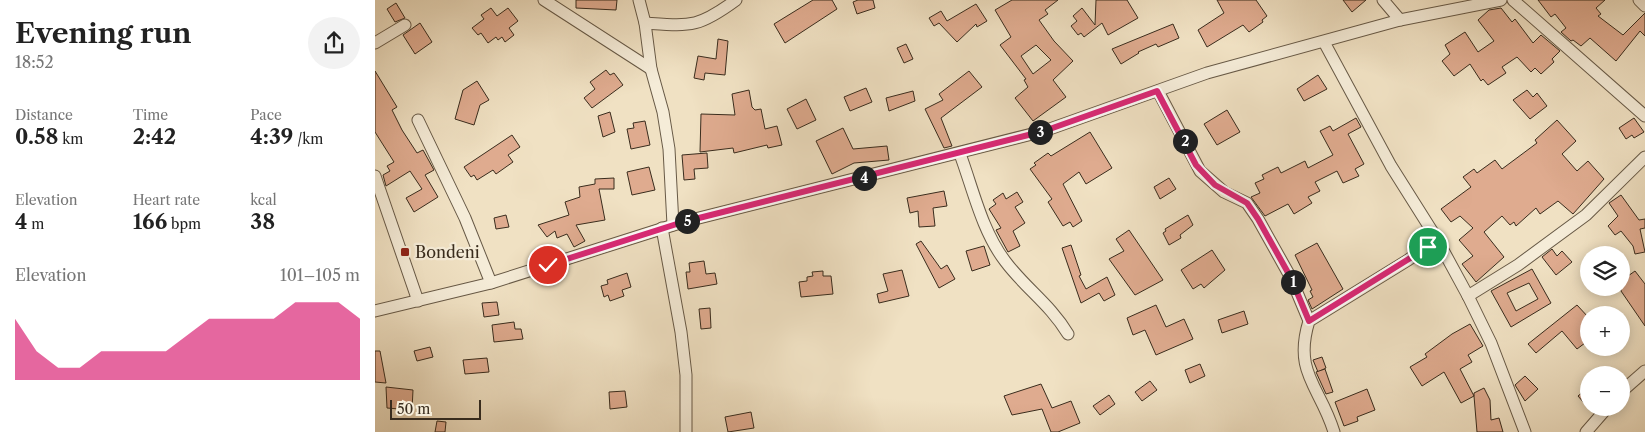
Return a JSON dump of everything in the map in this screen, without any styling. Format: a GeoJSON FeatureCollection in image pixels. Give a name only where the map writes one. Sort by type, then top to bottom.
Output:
{"type":"FeatureCollection","features":[{"type":"Feature","properties":{"kind":"street"},"geometry":{"type":"LineString","coordinates":[[544,0],[651,69]]}},
{"type":"Feature","properties":{"kind":"street"},"geometry":{"type":"LineString","coordinates":[[639,0],[645,22],[651,69],[663,112],[669,149],[667,227],[686,375],[686,432]]}},
{"type":"Feature","properties":{"kind":"street"},"geometry":{"type":"LineString","coordinates":[[645,22],[690,24],[702,22],[736,0]]}},
{"type":"Feature","properties":{"kind":"street"},"geometry":{"type":"LineString","coordinates":[[1383,0],[1400,20]]}},
{"type":"Feature","properties":{"kind":"street"},"geometry":{"type":"LineString","coordinates":[[375,311],[491,283],[667,227],[960,154],[1044,131],[1207,73],[1400,20],[1501,0]]}},
{"type":"Feature","properties":{"kind":"street"},"geometry":{"type":"LineString","coordinates":[[1513,0],[1645,116]]}},
{"type":"Feature","properties":{"kind":"street"},"geometry":{"type":"LineString","coordinates":[[1639,0],[1645,6]]}},
{"type":"Feature","properties":{"kind":"street"},"geometry":{"type":"LineString","coordinates":[[375,43],[405,25]]}},
{"type":"Feature","properties":{"kind":"street"},"geometry":{"type":"LineString","coordinates":[[1324,42],[1391,166],[1437,239],[1468,296],[1491,343],[1525,432]]}},
{"type":"Feature","properties":{"kind":"street"},"geometry":{"type":"LineString","coordinates":[[1157,91],[1196,165],[1219,188],[1247,203],[1291,278],[1309,321],[1303,341],[1303,356],[1314,389],[1323,403],[1334,432]]}},
{"type":"Feature","properties":{"kind":"street"},"geometry":{"type":"LineString","coordinates":[[418,120],[465,218],[491,283]]}},
{"type":"Feature","properties":{"kind":"street"},"geometry":{"type":"LineString","coordinates":[[960,154],[978,209],[999,252],[1031,290],[1056,314],[1068,334]]}},
{"type":"Feature","properties":{"kind":"street"},"geometry":{"type":"LineString","coordinates":[[1468,296],[1518,266],[1586,215],[1645,157]]}},
{"type":"Feature","properties":{"kind":"street"},"geometry":{"type":"LineString","coordinates":[[375,176],[418,301]]}},
{"type":"Feature","properties":{"kind":"street"},"geometry":{"type":"LineString","coordinates":[[1309,321],[1408,260],[1437,239]]}},
{"type":"Feature","properties":{"kind":"street"},"geometry":{"type":"LineString","coordinates":[[1630,384],[1645,371]]}},
{"type":"Feature","properties":{"kind":"street"},"geometry":{"type":"LineString","coordinates":[[1586,432],[1600,416]]}},
{"type":"Feature","properties":{"kind":"building"},"geometry":{"type":"Polygon","coordinates":[[[576,0],[617,0],[616,10],[576,8],[576,0]]]}},
{"type":"Feature","properties":{"kind":"building"},"geometry":{"type":"Polygon","coordinates":[[[813,0],[832,0],[837,9],[785,43],[774,24],[813,0]]]}},
{"type":"Feature","properties":{"kind":"building"},"geometry":{"type":"Polygon","coordinates":[[[873,0],[875,8],[857,14],[853,2],[873,0]]]}},
{"type":"Feature","properties":{"kind":"building"},"geometry":{"type":"Polygon","coordinates":[[[1012,0],[1058,0],[1045,10],[1048,14],[1039,20],[1054,41],[1073,61],[1053,80],[1066,97],[1033,121],[1015,98],[1028,87],[1024,80],[1026,79],[1000,45],[1011,37],[995,10],[1012,0]],[[1036,45],[1021,56],[1033,74],[1051,60],[1036,45]]]}},
{"type":"Feature","properties":{"kind":"building"},"geometry":{"type":"Polygon","coordinates":[[[1096,0],[1127,0],[1138,18],[1108,35],[1102,23],[1084,37],[1081,33],[1078,35],[1071,26],[1077,21],[1073,16],[1082,8],[1095,25],[1096,0]]]}},
{"type":"Feature","properties":{"kind":"building"},"geometry":{"type":"Polygon","coordinates":[[[1217,0],[1256,0],[1267,16],[1262,20],[1263,22],[1249,32],[1243,25],[1207,47],[1198,30],[1224,13],[1217,0]]]}},
{"type":"Feature","properties":{"kind":"building"},"geometry":{"type":"Polygon","coordinates":[[[1343,0],[1366,0],[1352,12],[1343,0]]]}},
{"type":"Feature","properties":{"kind":"building"},"geometry":{"type":"Polygon","coordinates":[[[1538,0],[1605,0],[1596,8],[1601,14],[1598,16],[1623,35],[1645,13],[1645,36],[1640,31],[1616,61],[1590,38],[1581,46],[1573,40],[1571,41],[1561,32],[1566,28],[1555,14],[1551,17],[1538,0]]]}},
{"type":"Feature","properties":{"kind":"building"},"geometry":{"type":"Polygon","coordinates":[[[396,3],[405,18],[395,22],[387,9],[396,3]]]}},
{"type":"Feature","properties":{"kind":"building"},"geometry":{"type":"Polygon","coordinates":[[[976,4],[987,21],[977,27],[976,24],[957,42],[939,23],[934,26],[929,18],[941,11],[947,21],[976,4]]]}},
{"type":"Feature","properties":{"kind":"building"},"geometry":{"type":"Polygon","coordinates":[[[491,8],[497,16],[508,8],[518,21],[509,28],[514,35],[505,42],[502,37],[498,40],[496,37],[488,43],[481,33],[478,35],[472,28],[484,19],[481,15],[491,8]]]}},
{"type":"Feature","properties":{"kind":"building"},"geometry":{"type":"Polygon","coordinates":[[[1501,8],[1512,22],[1515,19],[1533,43],[1541,35],[1560,51],[1552,59],[1554,62],[1541,74],[1535,68],[1531,72],[1517,57],[1502,67],[1506,73],[1488,85],[1483,79],[1481,81],[1470,64],[1454,76],[1442,61],[1450,54],[1445,45],[1465,32],[1478,52],[1494,41],[1478,20],[1489,10],[1501,8]]]}},
{"type":"Feature","properties":{"kind":"building"},"geometry":{"type":"Polygon","coordinates":[[[420,23],[432,42],[415,54],[403,35],[420,23]]]}},
{"type":"Feature","properties":{"kind":"building"},"geometry":{"type":"Polygon","coordinates":[[[1173,24],[1179,38],[1158,47],[1156,44],[1138,52],[1121,64],[1112,49],[1173,24]]]}},
{"type":"Feature","properties":{"kind":"building"},"geometry":{"type":"Polygon","coordinates":[[[718,39],[728,41],[725,75],[705,73],[704,80],[694,78],[698,56],[716,59],[718,39]]]}},
{"type":"Feature","properties":{"kind":"building"},"geometry":{"type":"Polygon","coordinates":[[[906,44],[913,59],[904,63],[897,48],[906,44]]]}},
{"type":"Feature","properties":{"kind":"building"},"geometry":{"type":"Polygon","coordinates":[[[606,70],[610,75],[614,73],[623,85],[592,108],[584,98],[595,89],[590,82],[606,70]]]}},
{"type":"Feature","properties":{"kind":"building"},"geometry":{"type":"Polygon","coordinates":[[[375,71],[397,107],[392,110],[402,130],[417,153],[423,150],[434,170],[425,175],[438,197],[414,212],[406,198],[422,189],[410,171],[386,186],[383,175],[390,171],[387,166],[394,162],[375,132],[375,71]]]}},
{"type":"Feature","properties":{"kind":"building"},"geometry":{"type":"Polygon","coordinates":[[[969,71],[982,87],[941,118],[952,146],[944,148],[925,109],[943,100],[939,94],[969,71]]]}},
{"type":"Feature","properties":{"kind":"building"},"geometry":{"type":"Polygon","coordinates":[[[1318,75],[1327,89],[1304,101],[1297,89],[1318,75]]]}},
{"type":"Feature","properties":{"kind":"building"},"geometry":{"type":"Polygon","coordinates":[[[477,81],[489,100],[480,105],[474,125],[455,119],[463,90],[477,81]]]}},
{"type":"Feature","properties":{"kind":"building"},"geometry":{"type":"Polygon","coordinates":[[[866,88],[872,102],[850,111],[844,97],[866,88]]]}},
{"type":"Feature","properties":{"kind":"building"},"geometry":{"type":"Polygon","coordinates":[[[749,90],[752,107],[755,110],[761,109],[765,129],[777,126],[782,145],[768,148],[767,145],[734,153],[733,148],[700,152],[701,114],[735,115],[732,94],[749,90]]]}},
{"type":"Feature","properties":{"kind":"building"},"geometry":{"type":"Polygon","coordinates":[[[1527,90],[1533,97],[1537,93],[1547,106],[1530,119],[1513,100],[1527,90]]]}},
{"type":"Feature","properties":{"kind":"building"},"geometry":{"type":"Polygon","coordinates":[[[913,91],[915,101],[889,111],[886,98],[913,91]]]}},
{"type":"Feature","properties":{"kind":"building"},"geometry":{"type":"Polygon","coordinates":[[[806,99],[816,120],[797,129],[787,109],[806,99]]]}},
{"type":"Feature","properties":{"kind":"building"},"geometry":{"type":"Polygon","coordinates":[[[1227,110],[1240,132],[1217,145],[1204,124],[1227,110]]]}},
{"type":"Feature","properties":{"kind":"building"},"geometry":{"type":"Polygon","coordinates":[[[610,112],[615,132],[603,137],[598,116],[610,112]]]}},
{"type":"Feature","properties":{"kind":"building"},"geometry":{"type":"Polygon","coordinates":[[[1356,118],[1361,127],[1348,134],[1364,164],[1355,169],[1359,176],[1343,183],[1337,171],[1315,182],[1320,191],[1308,197],[1312,203],[1294,214],[1288,204],[1265,216],[1251,197],[1260,193],[1255,183],[1264,179],[1262,175],[1278,167],[1281,173],[1305,161],[1308,168],[1333,155],[1320,131],[1330,126],[1333,131],[1356,118]]]}},
{"type":"Feature","properties":{"kind":"building"},"geometry":{"type":"Polygon","coordinates":[[[1634,118],[1644,132],[1634,138],[1632,135],[1626,139],[1619,128],[1634,118]]]}},
{"type":"Feature","properties":{"kind":"building"},"geometry":{"type":"Polygon","coordinates":[[[1557,120],[1576,141],[1562,154],[1577,171],[1588,161],[1604,179],[1573,214],[1558,201],[1540,214],[1536,208],[1516,226],[1514,222],[1510,225],[1502,216],[1484,232],[1504,257],[1476,282],[1462,264],[1473,256],[1459,240],[1473,228],[1460,216],[1451,222],[1441,209],[1471,187],[1463,177],[1474,169],[1477,173],[1495,160],[1502,169],[1537,143],[1535,140],[1557,120]]]}},
{"type":"Feature","properties":{"kind":"building"},"geometry":{"type":"Polygon","coordinates":[[[645,121],[650,145],[631,149],[627,129],[634,128],[633,123],[645,121]]]}},
{"type":"Feature","properties":{"kind":"building"},"geometry":{"type":"Polygon","coordinates":[[[843,128],[853,149],[887,146],[889,160],[854,163],[832,174],[816,141],[843,128]]]}},
{"type":"Feature","properties":{"kind":"building"},"geometry":{"type":"Polygon","coordinates":[[[1090,132],[1112,168],[1086,184],[1079,172],[1063,184],[1082,221],[1073,227],[1070,222],[1063,226],[1048,202],[1052,199],[1030,169],[1036,165],[1034,163],[1048,153],[1051,156],[1090,132]]]}},
{"type":"Feature","properties":{"kind":"building"},"geometry":{"type":"Polygon","coordinates":[[[512,135],[520,147],[508,155],[513,162],[496,174],[493,170],[477,180],[474,175],[471,177],[464,167],[512,135]]]}},
{"type":"Feature","properties":{"kind":"building"},"geometry":{"type":"Polygon","coordinates":[[[707,153],[708,168],[694,169],[695,179],[684,180],[682,155],[707,153]]]}},
{"type":"Feature","properties":{"kind":"building"},"geometry":{"type":"Polygon","coordinates":[[[649,167],[655,190],[632,195],[627,172],[649,167]]]}},
{"type":"Feature","properties":{"kind":"building"},"geometry":{"type":"Polygon","coordinates":[[[614,178],[614,189],[599,189],[605,220],[576,225],[585,241],[574,247],[567,234],[557,238],[555,231],[547,237],[538,225],[569,215],[565,202],[580,197],[579,187],[595,184],[595,179],[614,178]]]}},
{"type":"Feature","properties":{"kind":"building"},"geometry":{"type":"Polygon","coordinates":[[[1169,178],[1176,189],[1160,199],[1154,187],[1169,178]]]}},
{"type":"Feature","properties":{"kind":"building"},"geometry":{"type":"Polygon","coordinates":[[[944,191],[947,206],[933,208],[935,226],[919,227],[918,211],[910,213],[907,198],[944,191]]]}},
{"type":"Feature","properties":{"kind":"building"},"geometry":{"type":"Polygon","coordinates":[[[1017,192],[1023,202],[1015,207],[1025,223],[1013,231],[1020,246],[1008,252],[996,230],[1001,228],[989,209],[996,204],[993,200],[1003,193],[1006,199],[1017,192]]]}},
{"type":"Feature","properties":{"kind":"building"},"geometry":{"type":"Polygon","coordinates":[[[1621,195],[1639,220],[1645,219],[1645,228],[1640,229],[1645,252],[1635,254],[1633,246],[1621,231],[1615,235],[1608,226],[1618,216],[1609,203],[1621,195]]]}},
{"type":"Feature","properties":{"kind":"building"},"geometry":{"type":"Polygon","coordinates":[[[506,215],[509,227],[496,229],[494,218],[506,215]]]}},
{"type":"Feature","properties":{"kind":"building"},"geometry":{"type":"Polygon","coordinates":[[[1188,215],[1193,225],[1180,235],[1181,238],[1169,245],[1163,233],[1166,231],[1165,229],[1188,215]]]}},
{"type":"Feature","properties":{"kind":"building"},"geometry":{"type":"Polygon","coordinates":[[[1129,230],[1163,280],[1135,295],[1109,259],[1124,251],[1116,239],[1129,230]]]}},
{"type":"Feature","properties":{"kind":"building"},"geometry":{"type":"Polygon","coordinates":[[[921,241],[941,269],[947,265],[955,279],[939,288],[916,244],[921,241]]]}},
{"type":"Feature","properties":{"kind":"building"},"geometry":{"type":"Polygon","coordinates":[[[1317,243],[1343,289],[1312,309],[1308,300],[1313,297],[1310,291],[1312,290],[1295,255],[1317,243]]]}},
{"type":"Feature","properties":{"kind":"building"},"geometry":{"type":"Polygon","coordinates":[[[1071,245],[1081,275],[1079,276],[1086,289],[1107,277],[1115,295],[1104,301],[1099,293],[1081,303],[1062,248],[1071,245]]]}},
{"type":"Feature","properties":{"kind":"building"},"geometry":{"type":"Polygon","coordinates":[[[984,246],[990,265],[972,271],[966,251],[984,246]]]}},
{"type":"Feature","properties":{"kind":"building"},"geometry":{"type":"Polygon","coordinates":[[[1552,249],[1557,256],[1562,251],[1572,262],[1556,275],[1542,257],[1552,249]]]}},
{"type":"Feature","properties":{"kind":"building"},"geometry":{"type":"Polygon","coordinates":[[[1212,250],[1225,270],[1204,288],[1201,284],[1193,289],[1181,270],[1212,250]]]}},
{"type":"Feature","properties":{"kind":"building"},"geometry":{"type":"Polygon","coordinates":[[[704,261],[706,274],[715,273],[717,284],[688,289],[686,272],[690,272],[689,263],[704,261]]]}},
{"type":"Feature","properties":{"kind":"building"},"geometry":{"type":"Polygon","coordinates":[[[1532,269],[1551,303],[1511,327],[1491,291],[1532,269]],[[1529,283],[1507,293],[1516,311],[1538,299],[1529,283]]]}},
{"type":"Feature","properties":{"kind":"building"},"geometry":{"type":"Polygon","coordinates":[[[902,270],[909,296],[879,303],[877,294],[888,291],[883,274],[902,270]]]}},
{"type":"Feature","properties":{"kind":"building"},"geometry":{"type":"Polygon","coordinates":[[[823,271],[823,276],[831,276],[833,294],[801,297],[799,282],[807,281],[807,277],[813,276],[812,272],[823,271]]]}},
{"type":"Feature","properties":{"kind":"building"},"geometry":{"type":"Polygon","coordinates":[[[1635,271],[1645,284],[1645,326],[1624,296],[1630,296],[1630,275],[1635,271]]]}},
{"type":"Feature","properties":{"kind":"building"},"geometry":{"type":"Polygon","coordinates":[[[627,273],[631,287],[622,290],[624,296],[610,301],[608,295],[604,297],[601,286],[608,284],[607,280],[627,273]]]}},
{"type":"Feature","properties":{"kind":"building"},"geometry":{"type":"Polygon","coordinates":[[[497,302],[499,315],[484,317],[482,303],[497,302]]]}},
{"type":"Feature","properties":{"kind":"building"},"geometry":{"type":"Polygon","coordinates":[[[1156,305],[1166,327],[1184,319],[1193,339],[1156,355],[1145,330],[1133,335],[1127,318],[1156,305]]]}},
{"type":"Feature","properties":{"kind":"building"},"geometry":{"type":"Polygon","coordinates":[[[1577,305],[1580,308],[1580,347],[1577,349],[1562,331],[1536,353],[1528,344],[1577,305]]]}},
{"type":"Feature","properties":{"kind":"building"},"geometry":{"type":"Polygon","coordinates":[[[710,308],[711,328],[701,329],[699,309],[710,308]]]}},
{"type":"Feature","properties":{"kind":"building"},"geometry":{"type":"Polygon","coordinates":[[[1244,311],[1248,324],[1222,333],[1218,320],[1244,311]]]}},
{"type":"Feature","properties":{"kind":"building"},"geometry":{"type":"Polygon","coordinates":[[[514,322],[515,329],[521,329],[523,339],[494,342],[492,325],[514,322]]]}},
{"type":"Feature","properties":{"kind":"building"},"geometry":{"type":"Polygon","coordinates":[[[1470,324],[1483,346],[1468,355],[1472,362],[1460,369],[1474,396],[1461,403],[1444,372],[1422,386],[1410,367],[1427,357],[1425,354],[1452,334],[1470,324]]]}},
{"type":"Feature","properties":{"kind":"building"},"geometry":{"type":"Polygon","coordinates":[[[430,347],[433,357],[417,361],[414,351],[430,347]]]}},
{"type":"Feature","properties":{"kind":"building"},"geometry":{"type":"Polygon","coordinates":[[[375,351],[380,351],[386,383],[375,382],[375,351]]]}},
{"type":"Feature","properties":{"kind":"building"},"geometry":{"type":"Polygon","coordinates":[[[1322,357],[1326,368],[1318,372],[1313,360],[1322,357]]]}},
{"type":"Feature","properties":{"kind":"building"},"geometry":{"type":"Polygon","coordinates":[[[487,358],[489,372],[465,374],[463,360],[487,358]]]}},
{"type":"Feature","properties":{"kind":"building"},"geometry":{"type":"Polygon","coordinates":[[[1200,364],[1205,376],[1190,383],[1185,370],[1200,364]]]}},
{"type":"Feature","properties":{"kind":"building"},"geometry":{"type":"Polygon","coordinates":[[[1325,369],[1333,392],[1326,394],[1316,372],[1325,369]]]}},
{"type":"Feature","properties":{"kind":"building"},"geometry":{"type":"Polygon","coordinates":[[[1525,376],[1538,389],[1525,401],[1515,385],[1525,376]]]}},
{"type":"Feature","properties":{"kind":"building"},"geometry":{"type":"Polygon","coordinates":[[[1150,381],[1157,390],[1142,401],[1135,392],[1150,381]]]}},
{"type":"Feature","properties":{"kind":"building"},"geometry":{"type":"Polygon","coordinates":[[[1041,384],[1052,408],[1071,401],[1080,423],[1058,432],[1051,432],[1042,409],[1012,415],[1004,396],[1041,384]]]}},
{"type":"Feature","properties":{"kind":"building"},"geometry":{"type":"Polygon","coordinates":[[[386,387],[413,390],[412,410],[387,408],[386,387]]]}},
{"type":"Feature","properties":{"kind":"building"},"geometry":{"type":"Polygon","coordinates":[[[1484,388],[1490,400],[1491,420],[1499,418],[1503,432],[1477,432],[1474,393],[1484,388]]]}},
{"type":"Feature","properties":{"kind":"building"},"geometry":{"type":"Polygon","coordinates":[[[1367,389],[1375,410],[1357,417],[1358,421],[1344,426],[1335,402],[1367,389]]]}},
{"type":"Feature","properties":{"kind":"building"},"geometry":{"type":"Polygon","coordinates":[[[625,391],[627,407],[610,409],[609,392],[625,391]]]}},
{"type":"Feature","properties":{"kind":"building"},"geometry":{"type":"Polygon","coordinates":[[[1109,395],[1115,404],[1100,415],[1093,406],[1109,395]]]}},
{"type":"Feature","properties":{"kind":"building"},"geometry":{"type":"Polygon","coordinates":[[[751,412],[754,428],[728,432],[725,417],[751,412]]]}},
{"type":"Feature","properties":{"kind":"building"},"geometry":{"type":"Polygon","coordinates":[[[437,421],[446,422],[445,432],[435,432],[437,421]]]}},
{"type":"Feature","properties":{"kind":"place","name":"Bondeni"},"geometry":{"type":"Point","coordinates":[405,252]}},
{"type":"Feature","properties":{"kind":"route"},"geometry":{"type":"LineString","coordinates":[[548,265],[683,222],[960,154],[1044,131],[1157,91],[1200,171],[1224,192],[1247,203],[1258,219],[1291,278],[1309,321],[1428,247]]}}]}
